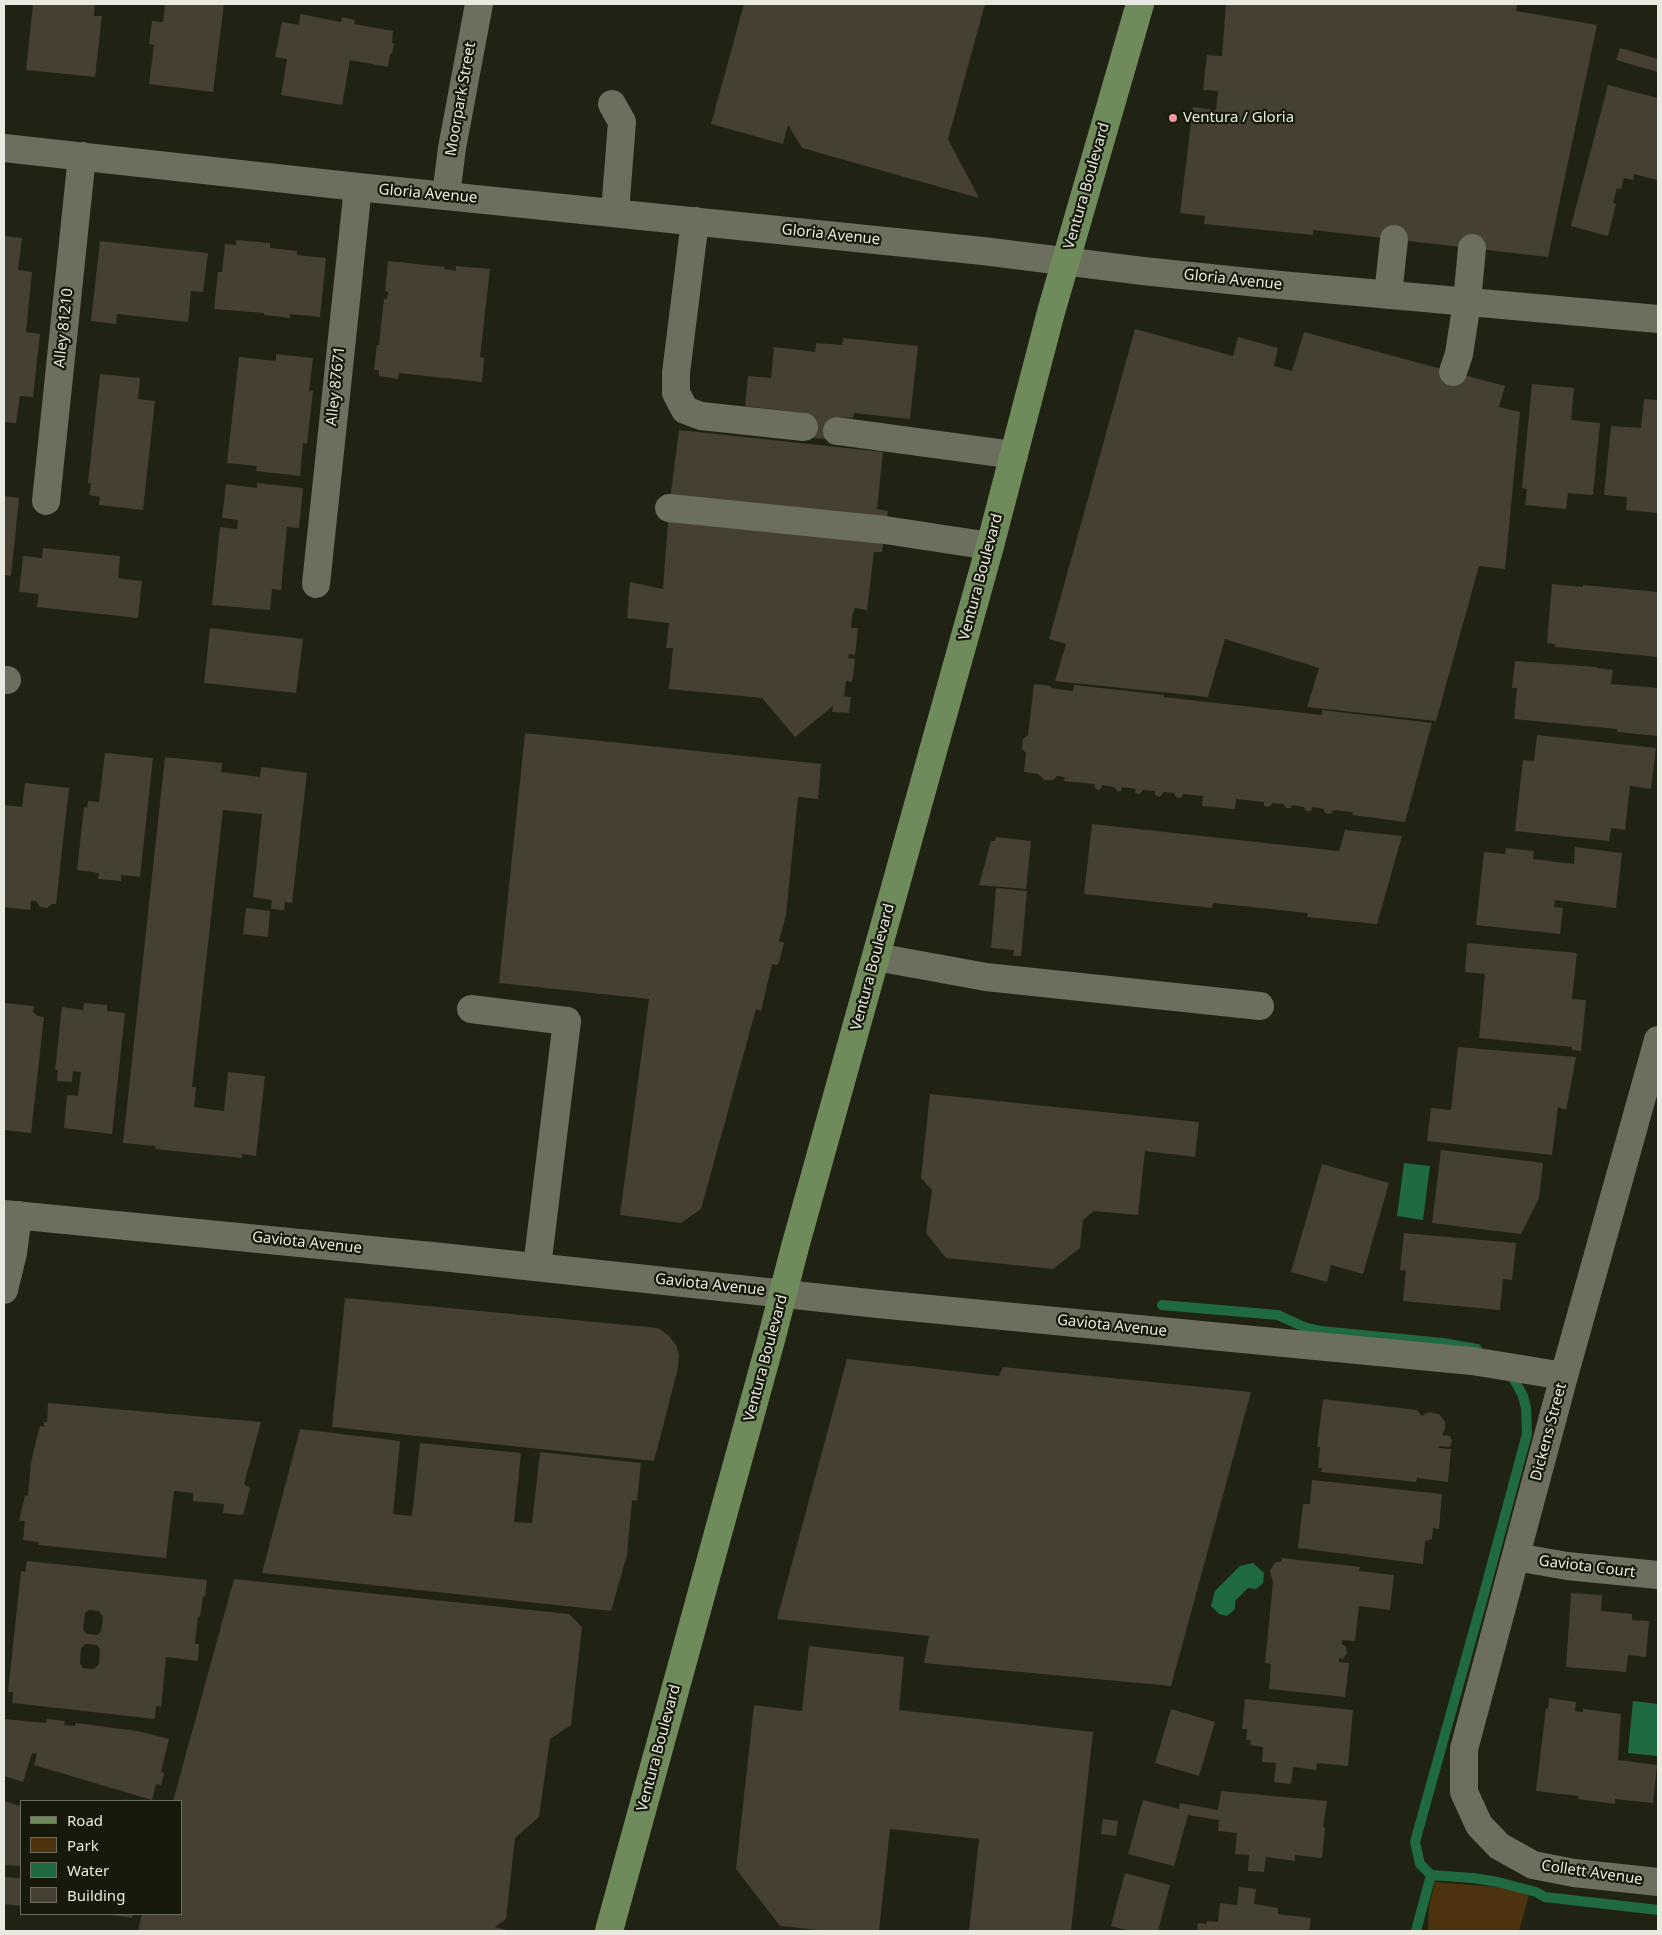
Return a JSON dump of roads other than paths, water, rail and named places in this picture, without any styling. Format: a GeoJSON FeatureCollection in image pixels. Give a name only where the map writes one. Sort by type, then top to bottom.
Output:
{"type":"FeatureCollection","features":[{"type":"Feature","properties":{"kind":"main road","name":"Ventura Boulevard"},"geometry":{"type":"LineString","coordinates":[[609,1931],[990,546],[1066,261],[1140,4]]}},
{"type":"Feature","properties":{"kind":"street","name":"Moorpark Street"},"geometry":{"type":"LineString","coordinates":[[446,195],[450,158],[479,4]]}},
{"type":"Feature","properties":{"kind":"street"},"geometry":{"type":"LineString","coordinates":[[612,104],[622,122],[615,212]]}},
{"type":"Feature","properties":{"kind":"street","name":"Gloria Avenue"},"geometry":{"type":"LineString","coordinates":[[4,148],[358,187],[615,212],[1220,279],[1658,319]]}},
{"type":"Feature","properties":{"kind":"street","name":"Alley 81210"},"geometry":{"type":"LineString","coordinates":[[46,501],[82,156]]}},
{"type":"Feature","properties":{"kind":"street","name":"Alley 87671"},"geometry":{"type":"LineString","coordinates":[[316,584],[358,187]]}},
{"type":"Feature","properties":{"kind":"street"},"geometry":{"type":"LineString","coordinates":[[695,221],[676,373],[676,392],[685,410],[701,416],[804,428]]}},
{"type":"Feature","properties":{"kind":"street"},"geometry":{"type":"LineString","coordinates":[[1388,295],[1394,239]]}},
{"type":"Feature","properties":{"kind":"street"},"geometry":{"type":"LineString","coordinates":[[1453,372],[1459,354],[1467,302],[1472,248]]}},
{"type":"Feature","properties":{"kind":"street"},"geometry":{"type":"LineString","coordinates":[[837,431],[1014,455]]}},
{"type":"Feature","properties":{"kind":"street"},"geometry":{"type":"LineString","coordinates":[[669,508],[885,530],[990,546]]}},
{"type":"Feature","properties":{"kind":"street"},"geometry":{"type":"LineString","coordinates":[[876,957],[986,977],[1260,1006]]}},
{"type":"Feature","properties":{"kind":"street"},"geometry":{"type":"LineString","coordinates":[[471,1009],[567,1021],[538,1267]]}},
{"type":"Feature","properties":{"kind":"street","name":"Dickens Street"},"geometry":{"type":"LineString","coordinates":[[1479,1825],[1464,1792],[1464,1749],[1564,1376],[1658,1040]]}},
{"type":"Feature","properties":{"kind":"street"},"geometry":{"type":"LineString","coordinates":[[4,1290],[13,1253],[11,1215]]}},
{"type":"Feature","properties":{"kind":"street","name":"Gaviota Avenue"},"geometry":{"type":"LineString","coordinates":[[11,1215],[1490,1363],[1564,1376]]}},
{"type":"Feature","properties":{"kind":"street","name":"Gaviota Court"},"geometry":{"type":"LineString","coordinates":[[1516,1557],[1567,1566],[1658,1575]]}},
{"type":"Feature","properties":{"kind":"street","name":"Collett Avenue"},"geometry":{"type":"LineString","coordinates":[[1479,1825],[1498,1846],[1534,1865],[1574,1873],[1658,1882]]}},
{"type":"Feature","properties":{"kind":"water"},"geometry":{"type":"Polygon","coordinates":[[[1404,1163],[1430,1166],[1423,1220],[1397,1216],[1404,1163]]]}},
{"type":"Feature","properties":{"kind":"water"},"geometry":{"type":"Polygon","coordinates":[[[1253,1563],[1264,1573],[1263,1583],[1256,1589],[1248,1588],[1235,1601],[1235,1609],[1227,1616],[1219,1614],[1211,1606],[1215,1591],[1240,1566],[1253,1563]]]}},
{"type":"Feature","properties":{"kind":"water"},"geometry":{"type":"Polygon","coordinates":[[[1633,1701],[1658,1704],[1657,1756],[1628,1753],[1633,1701]]]}},
{"type":"Feature","properties":{"kind":"waterway"},"geometry":{"type":"LineString","coordinates":[[1162,1305],[1278,1315],[1304,1327],[1321,1331],[1443,1343],[1477,1349]]}},
{"type":"Feature","properties":{"kind":"waterway"},"geometry":{"type":"LineString","coordinates":[[1416,1931],[1431,1875],[1420,1864],[1415,1842],[1527,1434],[1526,1408],[1523,1396],[1508,1373]]}},
{"type":"Feature","properties":{"kind":"waterway"},"geometry":{"type":"LineString","coordinates":[[1431,1875],[1498,1882],[1536,1892],[1545,1897],[1658,1910]]}},
{"type":"Feature","properties":{"kind":"place","name":"Ventura / Gloria"},"geometry":{"type":"Point","coordinates":[1173,118]}}]}
